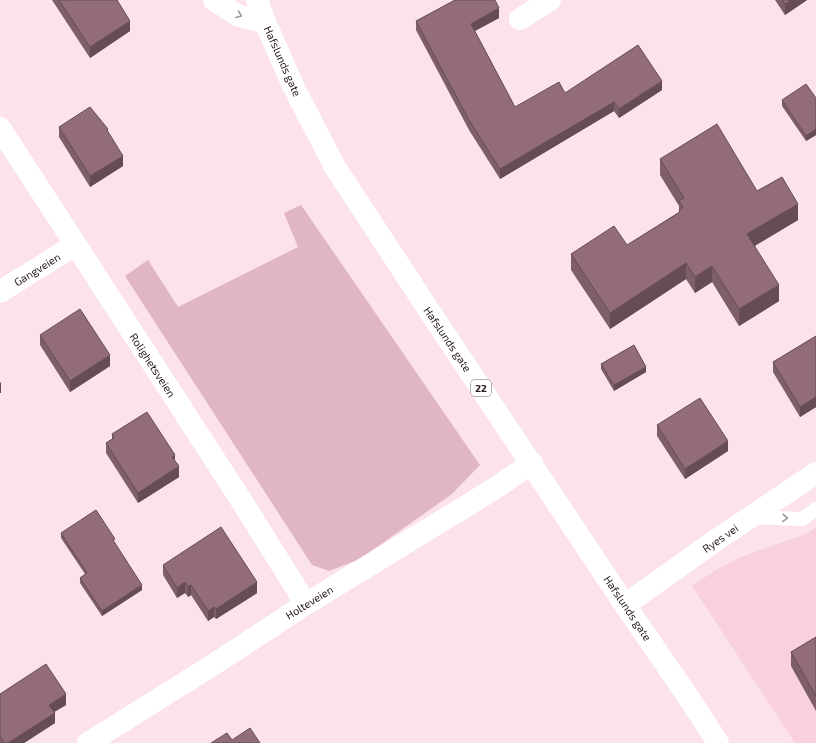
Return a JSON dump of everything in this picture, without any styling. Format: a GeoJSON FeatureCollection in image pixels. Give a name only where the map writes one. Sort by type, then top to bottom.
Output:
{"type":"FeatureCollection","features":[{"type":"Feature","properties":{"kind":"main road","name":"Hafslunds gate"},"geometry":{"type":"LineString","coordinates":[[257,0],[294,88],[335,167],[718,743]]}},
{"type":"Feature","properties":{"kind":"main road"},"geometry":{"type":"LineString","coordinates":[[520,19],[550,0]]}},
{"type":"Feature","properties":{"kind":"main road"},"geometry":{"type":"LineString","coordinates":[[215,1],[239,16],[265,22]]}},
{"type":"Feature","properties":{"kind":"main road","name":"Rolighetsveien"},"geometry":{"type":"LineString","coordinates":[[0,128],[237,494],[306,604]]}},
{"type":"Feature","properties":{"kind":"main road","name":"Gangveien"},"geometry":{"type":"LineString","coordinates":[[0,292],[75,245]]}},
{"type":"Feature","properties":{"kind":"main road","name":"Holteveien"},"geometry":{"type":"LineString","coordinates":[[88,743],[216,663],[306,604],[494,489],[532,464]]}},
{"type":"Feature","properties":{"kind":"main road","name":"Ryes vei"},"geometry":{"type":"LineString","coordinates":[[626,605],[816,472]]}},
{"type":"Feature","properties":{"kind":"lane"},"geometry":{"type":"LineString","coordinates":[[751,517],[802,519],[816,509]]}},
{"type":"Feature","properties":{"kind":"shaded area"},"geometry":{"type":"Polygon","coordinates":[[[301,205],[480,465],[452,494],[360,559],[329,571],[312,565],[125,276],[148,260],[178,307],[298,247],[284,213],[301,205]]]}},
{"type":"Feature","properties":{"kind":"shaded area"},"geometry":{"type":"Polygon","coordinates":[[[816,527],[816,743],[795,743],[692,586],[738,558],[806,534],[816,527]]]}},
{"type":"Feature","properties":{"kind":"building"},"geometry":{"type":"Polygon","coordinates":[[[59,0],[117,0],[130,21],[90,47],[59,0]]]}},
{"type":"Feature","properties":{"kind":"building"},"geometry":{"type":"Polygon","coordinates":[[[455,0],[495,0],[499,8],[471,24],[515,107],[559,82],[565,93],[638,45],[662,81],[619,109],[614,102],[500,169],[469,120],[416,21],[455,0]]]}},
{"type":"Feature","properties":{"kind":"building"},"geometry":{"type":"Polygon","coordinates":[[[782,0],[791,0],[785,4],[782,0]]]}},
{"type":"Feature","properties":{"kind":"building"},"geometry":{"type":"Polygon","coordinates":[[[806,84],[816,98],[816,129],[806,136],[782,100],[806,84]]]}},
{"type":"Feature","properties":{"kind":"building"},"geometry":{"type":"Polygon","coordinates":[[[90,107],[108,129],[107,130],[123,156],[90,176],[59,127],[90,107]]]}},
{"type":"Feature","properties":{"kind":"building"},"geometry":{"type":"Polygon","coordinates":[[[717,124],[757,191],[782,177],[798,204],[747,234],[779,285],[739,309],[712,266],[695,277],[686,263],[610,313],[571,254],[614,226],[627,245],[680,212],[679,210],[683,207],[679,201],[684,198],[660,159],[717,124]]]}},
{"type":"Feature","properties":{"kind":"building"},"geometry":{"type":"Polygon","coordinates":[[[80,309],[110,355],[70,381],[40,335],[80,309]]]}},
{"type":"Feature","properties":{"kind":"building"},"geometry":{"type":"Polygon","coordinates":[[[816,336],[816,397],[800,407],[773,362],[816,336]]]}},
{"type":"Feature","properties":{"kind":"building"},"geometry":{"type":"Polygon","coordinates":[[[634,345],[646,367],[614,385],[601,364],[634,345]]]}},
{"type":"Feature","properties":{"kind":"building"},"geometry":{"type":"Polygon","coordinates":[[[700,398],[728,441],[685,469],[657,425],[700,398]]]}},
{"type":"Feature","properties":{"kind":"building"},"geometry":{"type":"Polygon","coordinates":[[[147,412],[175,455],[172,457],[179,466],[138,493],[106,443],[114,438],[112,434],[147,412]]]}},
{"type":"Feature","properties":{"kind":"building"},"geometry":{"type":"Polygon","coordinates":[[[96,510],[142,585],[102,611],[80,578],[87,573],[61,533],[96,510]]]}},
{"type":"Feature","properties":{"kind":"building"},"geometry":{"type":"Polygon","coordinates":[[[221,527],[257,582],[216,609],[214,607],[208,611],[191,585],[188,587],[185,582],[177,588],[163,565],[221,527]]]}},
{"type":"Feature","properties":{"kind":"building"},"geometry":{"type":"Polygon","coordinates":[[[816,637],[816,696],[791,652],[816,637]]]}},
{"type":"Feature","properties":{"kind":"building"},"geometry":{"type":"Polygon","coordinates":[[[46,664],[66,694],[49,705],[55,713],[8,743],[4,743],[0,736],[0,694],[46,664]]]}},
{"type":"Feature","properties":{"kind":"building"},"geometry":{"type":"Polygon","coordinates":[[[250,728],[260,743],[211,743],[227,733],[232,740],[250,728]]]}}]}
